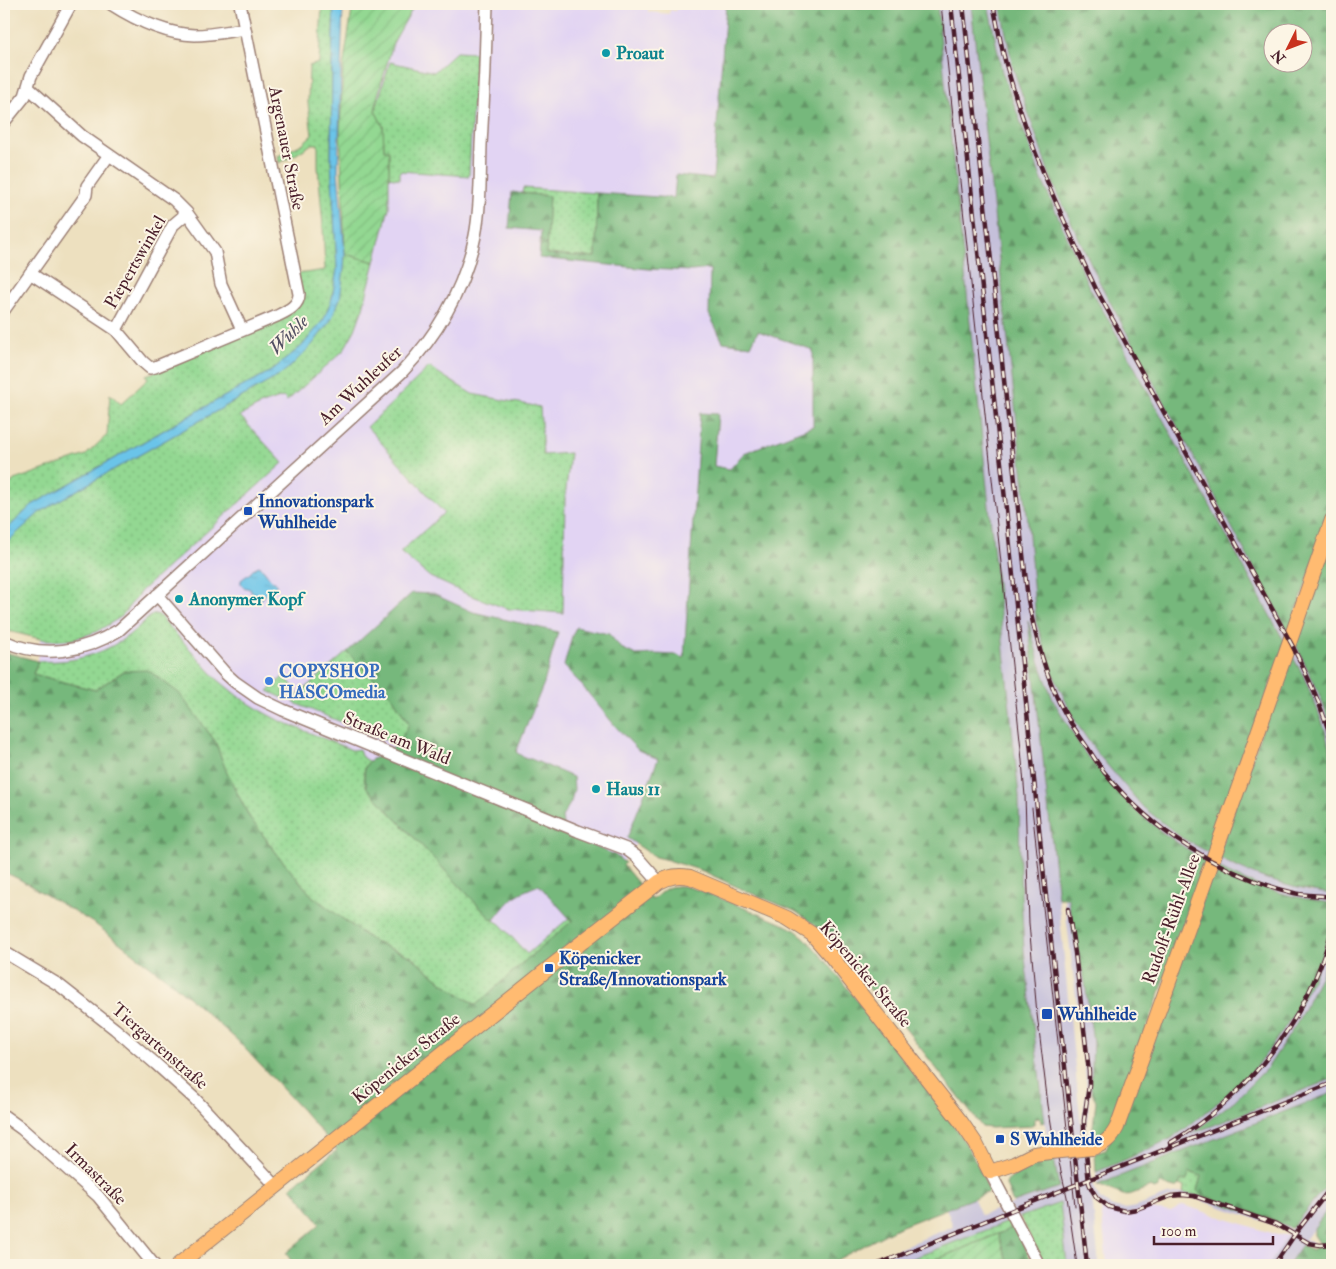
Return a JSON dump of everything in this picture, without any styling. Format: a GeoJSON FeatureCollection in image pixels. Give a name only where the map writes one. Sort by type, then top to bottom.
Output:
{"type":"FeatureCollection","features":[{"type":"Feature","properties":{"kind":"main road","name":"Rudolf-Rühl-Allee"},"geometry":{"type":"LineString","coordinates":[[990,1172],[1014,1164],[1034,1154],[1092,1148],[1102,1145],[1114,1133],[1247,764],[1332,520]]}},
{"type":"Feature","properties":{"kind":"main road","name":"Köpenicker Straße"},"geometry":{"type":"LineString","coordinates":[[178,1265],[549,968],[669,876],[690,877],[787,918],[812,934],[961,1122],[972,1137],[990,1172]]}},
{"type":"Feature","properties":{"kind":"street"},"geometry":{"type":"LineString","coordinates":[[4,122],[25,96],[31,76],[71,4]]}},
{"type":"Feature","properties":{"kind":"street"},"geometry":{"type":"LineString","coordinates":[[110,4],[140,21],[157,28],[178,33],[203,34],[246,29]]}},
{"type":"Feature","properties":{"kind":"street","name":"Argenauer Straße"},"geometry":{"type":"LineString","coordinates":[[240,4],[299,299]]}},
{"type":"Feature","properties":{"kind":"street","name":"Am Wuhleufer"},"geometry":{"type":"LineString","coordinates":[[4,641],[16,646],[39,651],[58,652],[94,644],[120,630],[402,372],[420,353],[452,304],[468,264],[475,235],[480,188],[487,4]]}},
{"type":"Feature","properties":{"kind":"street","name":"Piepertswinkel"},"geometry":{"type":"LineString","coordinates":[[28,88],[82,136],[174,200],[187,213],[214,252],[220,284],[242,330]]}},
{"type":"Feature","properties":{"kind":"street"},"geometry":{"type":"LineString","coordinates":[[4,310],[86,195],[87,186],[108,155]]}},
{"type":"Feature","properties":{"kind":"street","name":"Piepertswinkel"},"geometry":{"type":"LineString","coordinates":[[187,213],[173,225],[116,330],[150,368],[285,312],[299,299]]}},
{"type":"Feature","properties":{"kind":"street"},"geometry":{"type":"LineString","coordinates":[[30,273],[116,330]]}},
{"type":"Feature","properties":{"kind":"street","name":"Straße am Wald"},"geometry":{"type":"LineString","coordinates":[[157,595],[226,673],[235,682],[258,698],[291,714],[630,852],[637,857],[659,882]]}},
{"type":"Feature","properties":{"kind":"street","name":"Tiergartenstraße"},"geometry":{"type":"LineString","coordinates":[[4,952],[59,985],[156,1064],[200,1104],[276,1186]]}},
{"type":"Feature","properties":{"kind":"street","name":"Irmastraße"},"geometry":{"type":"LineString","coordinates":[[4,1116],[22,1129],[98,1196],[154,1265]]}},
{"type":"Feature","properties":{"kind":"street"},"geometry":{"type":"LineString","coordinates":[[990,1172],[1039,1265]]}},
{"type":"Feature","properties":{"kind":"shaded area"},"geometry":{"type":"Polygon","coordinates":[[[415,4],[649,4],[648,12],[669,14],[670,10],[676,11],[677,7],[683,7],[683,4],[726,6],[713,179],[758,331],[813,350],[813,426],[744,453],[731,469],[714,467],[718,414],[677,759],[637,842],[623,861],[625,863],[623,865],[629,873],[526,960],[33,674],[38,661],[40,639],[4,630],[4,564],[240,416],[262,404],[283,397],[287,401],[355,330],[363,308],[389,208],[375,111],[393,43],[415,4]]]}},
{"type":"Feature","properties":{"kind":"shaded area"},"geometry":{"type":"Polygon","coordinates":[[[937,4],[971,4],[1028,523],[1036,621],[1050,667],[1077,724],[1097,753],[1143,807],[1182,838],[1233,866],[1267,879],[1308,891],[1332,894],[1332,903],[1306,900],[1233,876],[1194,854],[1162,832],[1131,806],[1084,752],[1053,700],[1028,624],[1083,1146],[1082,1119],[1087,1088],[1064,898],[1068,898],[1073,931],[1085,982],[1093,1042],[1092,1080],[1086,1129],[1092,1182],[1100,1199],[1117,1208],[1136,1207],[1167,1195],[1192,1194],[1276,1222],[1291,1230],[1332,1181],[1332,1203],[1305,1240],[1314,1243],[1311,1246],[1303,1243],[1288,1265],[1269,1265],[1289,1233],[1269,1223],[1190,1197],[1174,1197],[1125,1214],[1103,1207],[1092,1196],[1099,1265],[1067,1265],[1060,1203],[895,1265],[867,1265],[889,1253],[953,1226],[946,1208],[973,1197],[981,1215],[1057,1188],[1043,1114],[1024,950],[1020,874],[1019,796],[937,4]]]}},
{"type":"Feature","properties":{"kind":"shaded area"},"geometry":{"type":"Polygon","coordinates":[[[988,4],[1000,4],[1013,68],[1051,179],[1102,287],[1294,641],[1318,691],[1332,728],[1332,760],[1325,730],[1303,675],[1089,287],[1042,180],[1002,72],[988,4]]]}},
{"type":"Feature","properties":{"kind":"shaded area"},"geometry":{"type":"Polygon","coordinates":[[[1332,915],[1332,945],[1320,977],[1297,1023],[1268,1067],[1234,1101],[1193,1132],[1332,1079],[1332,1093],[1097,1185],[1096,1172],[1129,1159],[1175,1136],[1253,1070],[1299,1003],[1318,965],[1332,915]]]}},
{"type":"Feature","properties":{"kind":"shaded area"},"geometry":{"type":"Polygon","coordinates":[[[1183,1205],[1277,1235],[1288,1235],[1269,1265],[1107,1265],[1101,1207],[1125,1214],[1145,1208],[1171,1212],[1183,1205]]]}},
{"type":"Feature","properties":{"kind":"green space"},"geometry":{"type":"Polygon","coordinates":[[[322,4],[334,4],[331,160],[337,269],[332,298],[324,319],[302,346],[271,371],[32,505],[4,532],[4,490],[14,480],[86,455],[107,435],[110,394],[121,404],[148,379],[146,375],[292,312],[298,274],[325,270],[318,144],[312,144],[279,163],[278,156],[302,144],[312,135],[308,103],[309,66],[319,63],[322,4]]]}},
{"type":"Feature","properties":{"kind":"green space"},"geometry":{"type":"Polygon","coordinates":[[[353,4],[415,4],[393,43],[375,111],[383,126],[384,150],[389,150],[389,208],[375,262],[345,254],[340,129],[343,68],[353,4]]]}},
{"type":"Feature","properties":{"kind":"green space","name":"Wuhlheide"},"geometry":{"type":"Polygon","coordinates":[[[726,4],[937,4],[1019,796],[1020,874],[1024,950],[1045,1122],[1041,1123],[1040,1118],[1034,1119],[1032,1126],[982,1127],[901,1023],[872,992],[834,944],[815,925],[795,911],[703,871],[655,857],[627,838],[658,759],[638,750],[564,666],[576,627],[609,634],[621,648],[636,655],[677,655],[684,658],[700,413],[718,414],[714,466],[730,469],[744,453],[813,426],[813,350],[758,331],[751,346],[723,342],[709,314],[710,269],[692,271],[649,269],[539,258],[541,231],[509,228],[512,192],[549,196],[546,254],[596,257],[597,193],[674,198],[676,175],[713,179],[726,4]]]}},
{"type":"Feature","properties":{"kind":"green space"},"geometry":{"type":"Polygon","coordinates":[[[971,4],[988,4],[1002,72],[1042,180],[1089,287],[1285,643],[1210,853],[1182,838],[1143,807],[1097,753],[1077,724],[1058,685],[1050,667],[1036,621],[1028,523],[971,4]]]}},
{"type":"Feature","properties":{"kind":"green space"},"geometry":{"type":"Polygon","coordinates":[[[1000,4],[1332,4],[1332,508],[1289,633],[1102,287],[1051,179],[1013,68],[1000,4]]]}},
{"type":"Feature","properties":{"kind":"green space"},"geometry":{"type":"Polygon","coordinates":[[[456,52],[475,53],[469,176],[400,171],[400,179],[389,177],[389,151],[384,150],[383,126],[375,111],[390,62],[434,72],[456,52]]]}},
{"type":"Feature","properties":{"kind":"green space"},"geometry":{"type":"Polygon","coordinates":[[[523,188],[597,193],[596,257],[545,254],[549,196],[522,193],[523,188]]]}},
{"type":"Feature","properties":{"kind":"green space"},"geometry":{"type":"Polygon","coordinates":[[[345,254],[375,262],[363,308],[355,330],[343,351],[287,401],[283,397],[262,404],[240,416],[283,463],[141,591],[121,617],[96,632],[71,640],[45,640],[4,630],[4,544],[39,513],[58,501],[277,377],[331,320],[344,269],[345,254]]]}},
{"type":"Feature","properties":{"kind":"green space"},"geometry":{"type":"Polygon","coordinates":[[[429,367],[472,394],[540,407],[543,455],[570,453],[565,498],[563,613],[508,609],[467,594],[430,577],[400,552],[444,513],[367,427],[429,367]]]}},
{"type":"Feature","properties":{"kind":"green space"},"geometry":{"type":"Polygon","coordinates":[[[1332,531],[1332,728],[1318,691],[1294,641],[1332,531]]]}},
{"type":"Feature","properties":{"kind":"green space"},"geometry":{"type":"Polygon","coordinates":[[[412,593],[433,594],[473,612],[558,632],[544,683],[516,752],[526,759],[531,759],[573,777],[574,789],[571,802],[562,817],[564,830],[576,839],[615,855],[625,863],[623,865],[652,900],[670,887],[684,886],[705,892],[783,924],[805,938],[826,961],[954,1126],[974,1158],[989,1192],[897,1228],[827,1265],[288,1265],[292,1262],[286,1253],[320,1224],[291,1187],[337,1150],[236,1039],[171,982],[95,924],[4,872],[4,652],[38,661],[33,674],[95,690],[124,671],[148,670],[179,693],[215,741],[227,773],[250,818],[312,896],[374,942],[412,957],[443,983],[476,1005],[572,921],[539,885],[513,898],[494,920],[490,918],[367,788],[364,778],[365,767],[369,761],[398,745],[409,724],[393,698],[347,652],[412,593]]]}},
{"type":"Feature","properties":{"kind":"green space"},"geometry":{"type":"Polygon","coordinates":[[[152,615],[159,615],[217,679],[239,697],[276,719],[352,750],[359,749],[361,756],[369,761],[364,774],[367,788],[490,918],[500,924],[527,954],[569,918],[572,922],[476,1005],[443,983],[412,957],[374,942],[312,896],[250,818],[227,774],[215,741],[179,694],[162,680],[124,671],[95,690],[33,674],[38,661],[71,660],[102,651],[122,640],[152,615]]]}},
{"type":"Feature","properties":{"kind":"green space","name":"Wuhlheide"},"geometry":{"type":"Polygon","coordinates":[[[1028,620],[1039,661],[1053,700],[1084,752],[1131,806],[1162,832],[1207,862],[1110,1125],[1104,1136],[1091,1142],[1096,1102],[1091,1089],[1093,1042],[1085,982],[1073,931],[1068,898],[1058,898],[1028,620]]]}},
{"type":"Feature","properties":{"kind":"green space"},"geometry":{"type":"Polygon","coordinates":[[[347,652],[393,698],[409,724],[398,745],[294,703],[296,696],[347,652]]]}},
{"type":"Feature","properties":{"kind":"green space"},"geometry":{"type":"Polygon","coordinates":[[[1290,652],[1303,675],[1316,706],[1325,730],[1332,760],[1332,894],[1302,889],[1273,881],[1245,871],[1217,857],[1290,652]]]}},
{"type":"Feature","properties":{"kind":"green space"},"geometry":{"type":"Polygon","coordinates":[[[284,676],[293,686],[283,698],[268,691],[284,676]]]}},
{"type":"Feature","properties":{"kind":"green space","name":"Wuhlheide"},"geometry":{"type":"Polygon","coordinates":[[[1215,866],[1243,880],[1272,890],[1301,898],[1332,903],[1325,947],[1317,969],[1294,1013],[1281,1033],[1254,1069],[1234,1089],[1171,1138],[1096,1172],[1095,1153],[1106,1150],[1215,866]]]}},
{"type":"Feature","properties":{"kind":"green space"},"geometry":{"type":"Polygon","coordinates":[[[1332,945],[1332,1079],[1191,1134],[1234,1101],[1268,1067],[1297,1023],[1320,977],[1332,945]]]}},
{"type":"Feature","properties":{"kind":"green space"},"geometry":{"type":"Polygon","coordinates":[[[1332,1093],[1332,1181],[1292,1228],[1272,1219],[1200,1194],[1197,1191],[1201,1176],[1190,1172],[1186,1181],[1181,1180],[1175,1188],[1160,1184],[1159,1187],[1154,1189],[1151,1187],[1126,1196],[1097,1185],[1332,1093]]]}},
{"type":"Feature","properties":{"kind":"green space"},"geometry":{"type":"Polygon","coordinates":[[[1054,1158],[1059,1187],[1013,1203],[1006,1185],[1007,1181],[1037,1160],[1054,1158]]]}},
{"type":"Feature","properties":{"kind":"green space"},"geometry":{"type":"Polygon","coordinates":[[[1189,1172],[1201,1176],[1197,1191],[1276,1222],[1200,1196],[1183,1193],[1184,1187],[1179,1185],[1181,1179],[1189,1172]]]}},
{"type":"Feature","properties":{"kind":"green space"},"geometry":{"type":"Polygon","coordinates":[[[1060,1203],[1067,1265],[1045,1265],[1020,1217],[1060,1203]]]}},
{"type":"Feature","properties":{"kind":"green space"},"geometry":{"type":"Polygon","coordinates":[[[1332,1203],[1332,1242],[1320,1244],[1314,1235],[1314,1228],[1332,1203]]]}},
{"type":"Feature","properties":{"kind":"green space"},"geometry":{"type":"Polygon","coordinates":[[[1010,1221],[1014,1227],[923,1265],[895,1265],[1010,1221]]]}},
{"type":"Feature","properties":{"kind":"green space"},"geometry":{"type":"Polygon","coordinates":[[[1014,1227],[1034,1265],[1008,1265],[998,1234],[1014,1227]]]}},
{"type":"Feature","properties":{"kind":"green space"},"geometry":{"type":"Polygon","coordinates":[[[998,1234],[1008,1265],[923,1265],[998,1234]]]}},
{"type":"Feature","properties":{"kind":"green space"},"geometry":{"type":"Polygon","coordinates":[[[1302,1245],[1313,1250],[1316,1246],[1332,1245],[1332,1265],[1288,1265],[1302,1245]]]}},
{"type":"Feature","properties":{"kind":"water"},"geometry":{"type":"Polygon","coordinates":[[[334,4],[343,4],[338,171],[345,254],[340,299],[331,320],[312,345],[277,377],[58,501],[39,513],[4,545],[4,532],[32,505],[271,371],[302,346],[324,319],[332,298],[337,269],[331,160],[334,4]]]}},
{"type":"Feature","properties":{"kind":"water"},"geometry":{"type":"Polygon","coordinates":[[[259,566],[276,583],[276,587],[256,603],[250,589],[243,587],[241,580],[259,566]]]}},
{"type":"Feature","properties":{"kind":"tram line"},"geometry":{"type":"LineString","coordinates":[[941,4],[1021,749],[1025,796],[1029,923],[1037,1014],[1048,1105],[1067,1197],[1077,1265]]}},
{"type":"Feature","properties":{"kind":"tram line"},"geometry":{"type":"LineString","coordinates":[[1032,808],[1075,1206]]}},
{"type":"Feature","properties":{"kind":"railway"},"geometry":{"type":"LineString","coordinates":[[951,4],[1087,1265]]}},
{"type":"Feature","properties":{"kind":"railway"},"geometry":{"type":"LineString","coordinates":[[963,4],[1028,600],[1040,652],[1054,690],[1069,720],[1104,772],[1143,813],[1166,831],[1190,848],[1241,875],[1294,893],[1332,897]]}},
{"type":"Feature","properties":{"kind":"railway"},"geometry":{"type":"LineString","coordinates":[[993,4],[1003,54],[1016,99],[1047,182],[1071,236],[1096,289],[1292,645],[1320,705],[1332,743]]}},
{"type":"Feature","properties":{"kind":"railway"},"geometry":{"type":"LineString","coordinates":[[1068,909],[1089,1072],[1084,1120],[1089,1183],[1097,1198],[1109,1207],[1125,1211],[1137,1209],[1171,1196],[1194,1196],[1276,1224],[1309,1243],[1320,1245],[1332,1244]]}},
{"type":"Feature","properties":{"kind":"railway"},"geometry":{"type":"LineString","coordinates":[[1170,1143],[1199,1124],[1225,1102],[1250,1078],[1272,1052],[1308,994],[1332,930]]}},
{"type":"Feature","properties":{"kind":"railway"},"geometry":{"type":"LineString","coordinates":[[876,1265],[1332,1083]]}},
{"type":"Feature","properties":{"kind":"railway"},"geometry":{"type":"LineString","coordinates":[[1274,1265],[1332,1186]]}},
{"type":"Feature","properties":{"kind":"place","name":"Proaut"},"geometry":{"type":"Point","coordinates":[606,53]}},
{"type":"Feature","properties":{"kind":"place","name":"Innovationspark Wuhlheide"},"geometry":{"type":"Point","coordinates":[248,511]}},
{"type":"Feature","properties":{"kind":"place","name":"Anonymer Kopf"},"geometry":{"type":"Point","coordinates":[179,599]}},
{"type":"Feature","properties":{"kind":"place","name":"COPYSHOP HASCOmedia"},"geometry":{"type":"Point","coordinates":[269,681]}},
{"type":"Feature","properties":{"kind":"place","name":"Haus 11"},"geometry":{"type":"Point","coordinates":[596,789]}},
{"type":"Feature","properties":{"kind":"place","name":"Köpenicker Straße/Innovationspark"},"geometry":{"type":"Point","coordinates":[549,968]}},
{"type":"Feature","properties":{"kind":"place","name":"Wuhlheide"},"geometry":{"type":"Point","coordinates":[1047,1014]}},
{"type":"Feature","properties":{"kind":"place","name":"S Wuhlheide"},"geometry":{"type":"Point","coordinates":[1000,1139]}},
{"type":"Feature","properties":{"kind":"water label","name":"Wuhle"},"geometry":{"type":"Point","coordinates":[288,334]}}]}
